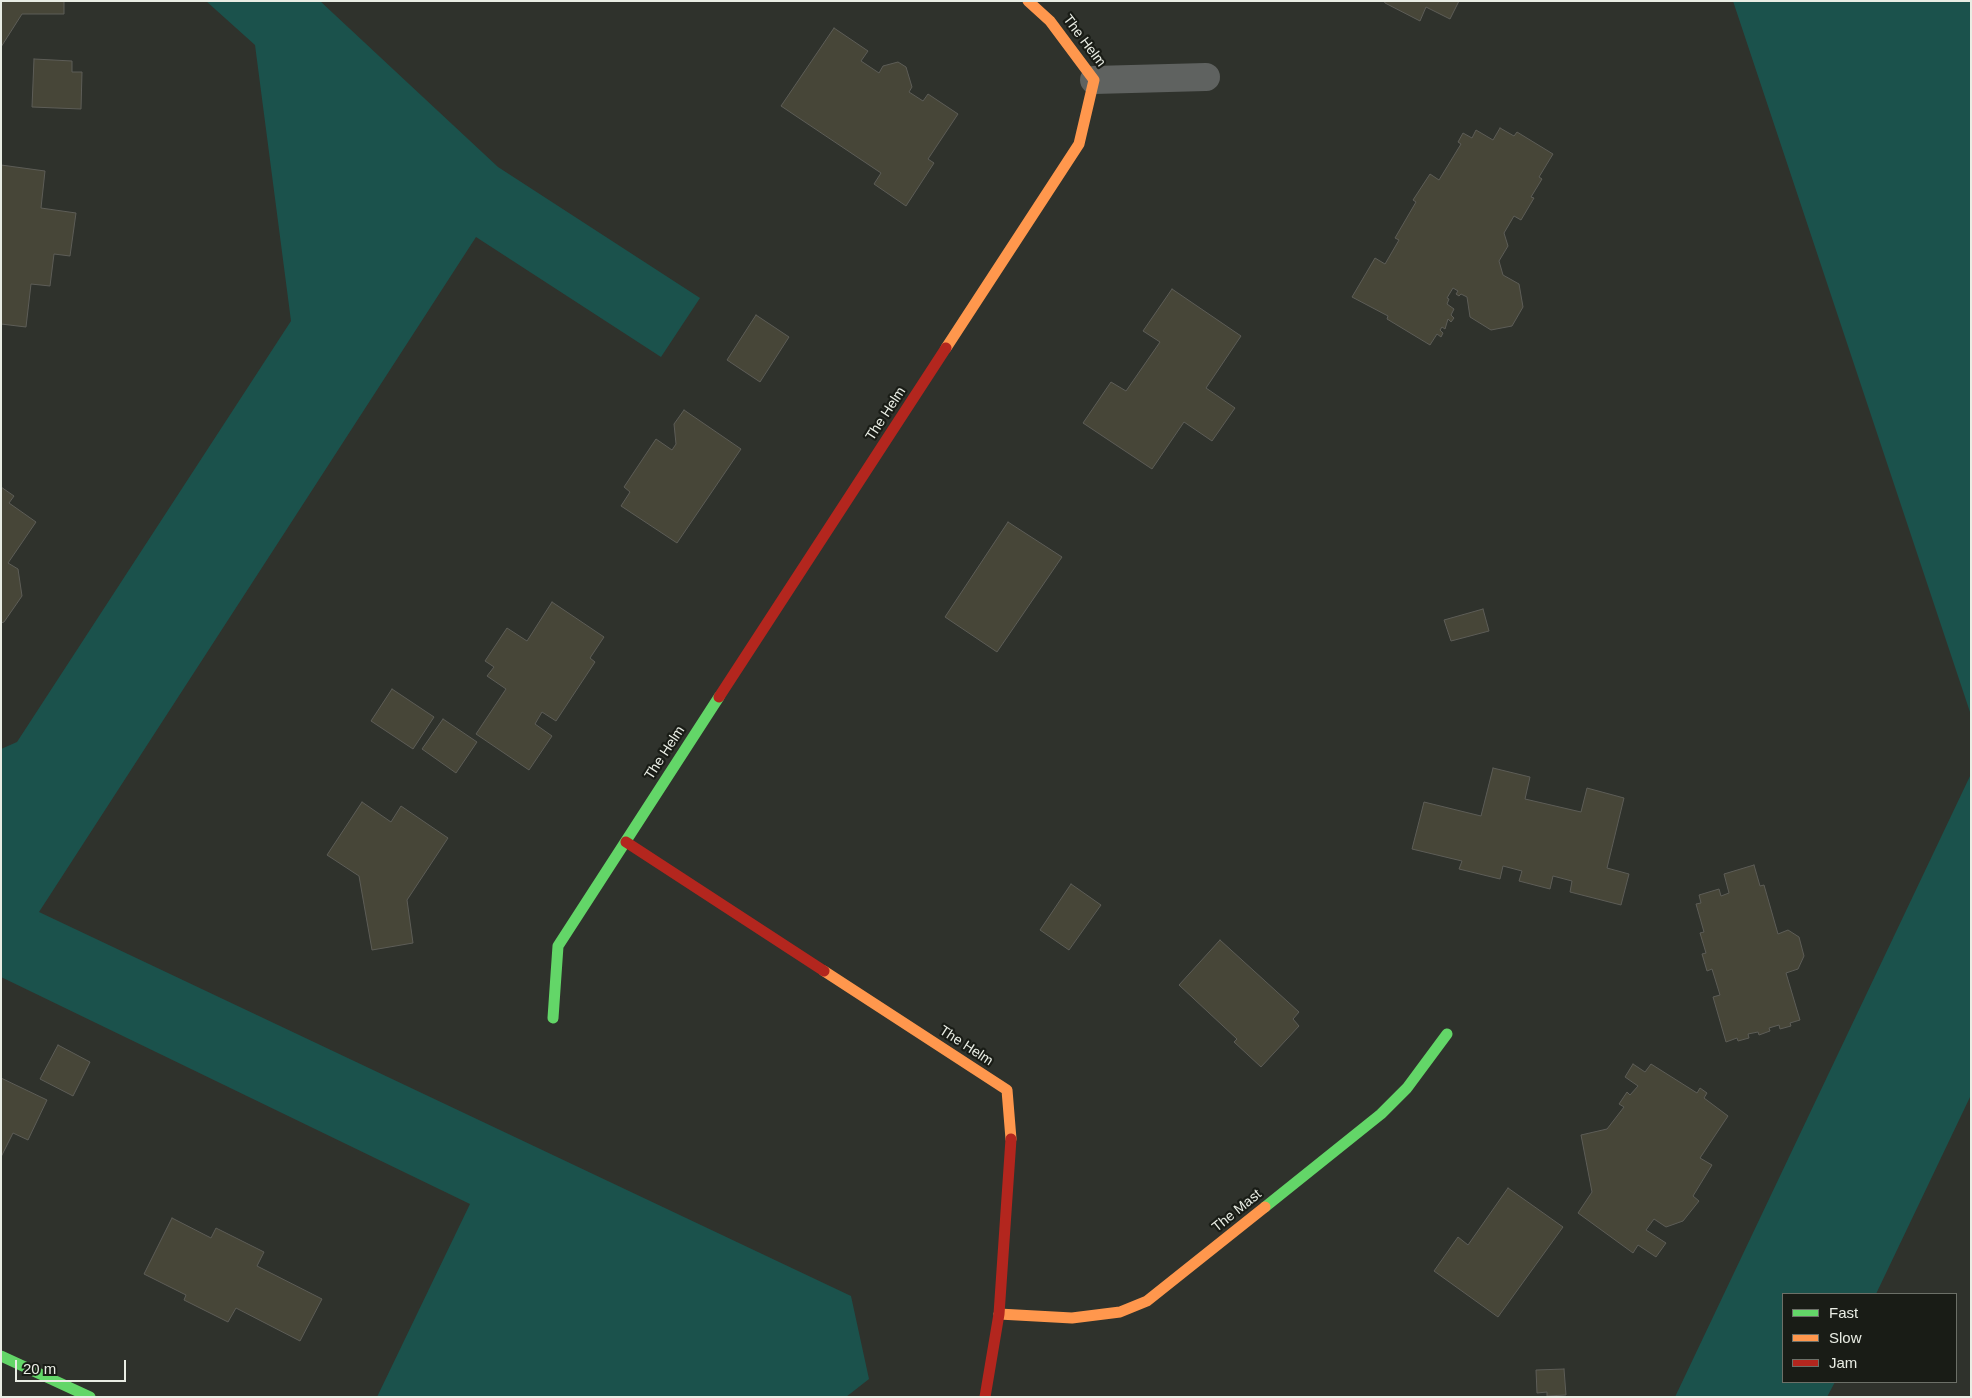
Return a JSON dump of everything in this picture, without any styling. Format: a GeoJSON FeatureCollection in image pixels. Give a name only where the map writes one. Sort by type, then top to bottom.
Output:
{"type":"FeatureCollection","features":[{"type":"Feature","properties":{"kind":"street","name":"The Helm"},"geometry":{"type":"LineString","coordinates":[[552,1018],[558,946],[1079,144],[1094,80],[1050,21],[1028,1]]}},
{"type":"Feature","properties":{"kind":"street"},"geometry":{"type":"LineString","coordinates":[[1094,80],[1206,77]]}},
{"type":"Feature","properties":{"kind":"street","name":"The Helm"},"geometry":{"type":"LineString","coordinates":[[626,842],[1006,1090],[1011,1139],[999,1314],[985,1397]]}},
{"type":"Feature","properties":{"kind":"street","name":"The Mast"},"geometry":{"type":"LineString","coordinates":[[999,1314],[1072,1318],[1120,1312],[1147,1301],[1381,1114],[1407,1088],[1448,1034]]}},
{"type":"Feature","properties":{"kind":"street"},"geometry":{"type":"LineString","coordinates":[[1,1356],[90,1397]]}},
{"type":"Feature","properties":{"kind":"water"},"geometry":{"type":"Polygon","coordinates":[[[206,1],[320,1],[498,167],[700,298],[661,357],[476,237],[39,912],[851,1296],[869,1379],[846,1397],[377,1397],[470,1204],[1,977],[1,749],[17,742],[291,321],[255,45],[206,1]]]}},
{"type":"Feature","properties":{"kind":"water"},"geometry":{"type":"Polygon","coordinates":[[[1733,1],[1971,1],[1971,715],[1733,1]]]}},
{"type":"Feature","properties":{"kind":"water"},"geometry":{"type":"Polygon","coordinates":[[[1971,774],[1971,1095],[1876,1293],[1782,1293],[1782,1383],[1834,1383],[1827,1397],[1675,1397],[1971,774]]]}},
{"type":"Feature","properties":{"kind":"building"},"geometry":{"type":"Polygon","coordinates":[[[1,1],[64,1],[64,14],[22,14],[1,47],[1,1]]]}},
{"type":"Feature","properties":{"kind":"building"},"geometry":{"type":"Polygon","coordinates":[[[1384,1],[1459,1],[1450,19],[1426,7],[1420,21],[1384,1]]]}},
{"type":"Feature","properties":{"kind":"building"},"geometry":{"type":"Polygon","coordinates":[[[834,28],[868,51],[861,61],[879,73],[883,66],[898,62],[906,67],[912,87],[909,92],[923,101],[928,94],[958,114],[928,159],[934,163],[906,206],[874,184],[881,173],[781,106],[834,28]]]}},
{"type":"Feature","properties":{"kind":"building"},"geometry":{"type":"Polygon","coordinates":[[[34,59],[72,61],[72,72],[82,72],[81,109],[32,107],[34,59]]]}},
{"type":"Feature","properties":{"kind":"building"},"geometry":{"type":"Polygon","coordinates":[[[1500,128],[1514,136],[1517,132],[1553,154],[1539,177],[1542,179],[1531,197],[1534,198],[1521,220],[1514,216],[1504,233],[1508,246],[1499,261],[1503,275],[1519,284],[1523,307],[1512,326],[1491,330],[1470,317],[1467,297],[1461,294],[1459,296],[1456,294],[1458,291],[1453,288],[1447,298],[1449,299],[1447,304],[1454,309],[1451,315],[1454,318],[1451,322],[1448,319],[1445,329],[1442,327],[1440,330],[1443,333],[1441,337],[1437,334],[1430,345],[1387,319],[1388,316],[1352,297],[1375,258],[1385,264],[1399,240],[1395,238],[1416,202],[1413,200],[1430,174],[1439,180],[1461,144],[1458,142],[1463,133],[1472,138],[1476,130],[1493,140],[1500,128]]]}},
{"type":"Feature","properties":{"kind":"building"},"geometry":{"type":"Polygon","coordinates":[[[1,165],[45,171],[41,208],[76,213],[70,256],[54,254],[50,286],[31,284],[26,327],[1,324],[1,165]]]}},
{"type":"Feature","properties":{"kind":"building"},"geometry":{"type":"Polygon","coordinates":[[[1172,289],[1241,336],[1206,388],[1235,408],[1212,441],[1184,422],[1152,469],[1083,423],[1111,382],[1126,391],[1160,342],[1143,331],[1172,289]]]}},
{"type":"Feature","properties":{"kind":"building"},"geometry":{"type":"Polygon","coordinates":[[[756,315],[789,337],[760,382],[727,360],[756,315]]]}},
{"type":"Feature","properties":{"kind":"building"},"geometry":{"type":"Polygon","coordinates":[[[684,410],[741,449],[677,543],[621,506],[630,492],[624,487],[656,439],[672,450],[676,444],[674,424],[684,410]]]}},
{"type":"Feature","properties":{"kind":"building"},"geometry":{"type":"Polygon","coordinates":[[[1,487],[14,496],[9,503],[36,522],[8,563],[18,569],[22,596],[4,622],[1,623],[1,487]]]}},
{"type":"Feature","properties":{"kind":"building"},"geometry":{"type":"Polygon","coordinates":[[[1008,522],[1062,557],[997,652],[945,617],[1008,522]]]}},
{"type":"Feature","properties":{"kind":"building"},"geometry":{"type":"Polygon","coordinates":[[[552,602],[604,637],[590,658],[595,662],[556,721],[542,712],[535,724],[552,736],[529,770],[476,734],[506,689],[487,676],[494,667],[485,661],[507,628],[527,641],[552,602]]]}},
{"type":"Feature","properties":{"kind":"building"},"geometry":{"type":"Polygon","coordinates":[[[1483,609],[1489,631],[1451,641],[1444,620],[1483,609]]]}},
{"type":"Feature","properties":{"kind":"building"},"geometry":{"type":"Polygon","coordinates":[[[392,689],[434,717],[413,749],[371,721],[392,689]]]}},
{"type":"Feature","properties":{"kind":"building"},"geometry":{"type":"Polygon","coordinates":[[[443,719],[477,742],[456,773],[422,749],[443,719]]]}},
{"type":"Feature","properties":{"kind":"building"},"geometry":{"type":"Polygon","coordinates":[[[1493,768],[1530,777],[1525,799],[1581,812],[1587,788],[1624,798],[1607,868],[1629,874],[1621,905],[1570,892],[1572,881],[1553,876],[1550,889],[1519,881],[1522,871],[1503,866],[1500,879],[1459,869],[1462,861],[1412,849],[1424,802],[1481,816],[1493,768]]]}},
{"type":"Feature","properties":{"kind":"building"},"geometry":{"type":"Polygon","coordinates":[[[362,802],[391,822],[401,806],[448,838],[407,900],[413,943],[372,950],[359,876],[327,855],[362,802]]]}},
{"type":"Feature","properties":{"kind":"building"},"geometry":{"type":"Polygon","coordinates":[[[1754,865],[1760,886],[1764,885],[1778,934],[1788,930],[1799,937],[1804,956],[1798,969],[1786,973],[1800,1020],[1790,1023],[1791,1026],[1780,1029],[1779,1025],[1769,1028],[1770,1031],[1759,1035],[1758,1032],[1748,1034],[1749,1038],[1738,1041],[1737,1038],[1726,1042],[1713,997],[1720,995],[1712,969],[1707,971],[1702,954],[1706,953],[1700,933],[1704,932],[1696,904],[1701,903],[1699,895],[1719,889],[1721,896],[1729,893],[1724,874],[1754,865]]]}},
{"type":"Feature","properties":{"kind":"building"},"geometry":{"type":"Polygon","coordinates":[[[1071,884],[1101,905],[1069,950],[1040,930],[1071,884]]]}},
{"type":"Feature","properties":{"kind":"building"},"geometry":{"type":"Polygon","coordinates":[[[1220,940],[1299,1012],[1293,1019],[1299,1026],[1261,1067],[1234,1042],[1237,1039],[1179,985],[1220,940]]]}},
{"type":"Feature","properties":{"kind":"building"},"geometry":{"type":"Polygon","coordinates":[[[58,1045],[90,1062],[73,1096],[40,1079],[58,1045]]]}},
{"type":"Feature","properties":{"kind":"building"},"geometry":{"type":"Polygon","coordinates":[[[1633,1064],[1645,1072],[1651,1064],[1697,1093],[1700,1088],[1707,1093],[1704,1098],[1728,1116],[1700,1158],[1712,1165],[1693,1196],[1699,1201],[1683,1221],[1666,1227],[1654,1219],[1646,1230],[1666,1243],[1656,1257],[1638,1245],[1633,1253],[1578,1213],[1592,1192],[1581,1135],[1607,1129],[1624,1107],[1619,1104],[1627,1092],[1630,1095],[1638,1086],[1625,1077],[1633,1064]]]}},
{"type":"Feature","properties":{"kind":"building"},"geometry":{"type":"Polygon","coordinates":[[[1,1078],[47,1100],[28,1140],[13,1133],[1,1157],[1,1078]]]}},
{"type":"Feature","properties":{"kind":"building"},"geometry":{"type":"Polygon","coordinates":[[[1508,1188],[1563,1227],[1498,1317],[1434,1271],[1458,1237],[1468,1245],[1508,1188]]]}},
{"type":"Feature","properties":{"kind":"building"},"geometry":{"type":"Polygon","coordinates":[[[172,1218],[211,1238],[216,1228],[264,1252],[257,1266],[322,1299],[300,1341],[236,1308],[228,1322],[184,1300],[186,1295],[144,1274],[172,1218]]]}},
{"type":"Feature","properties":{"kind":"building"},"geometry":{"type":"Polygon","coordinates":[[[1564,1369],[1566,1395],[1547,1396],[1547,1392],[1537,1393],[1536,1370],[1564,1369]]]}},
{"type":"Feature","properties":{"kind":"traffic: fast"},"geometry":{"type":"LineString","coordinates":[[553,1018],[558,946],[719,697]]}},
{"type":"Feature","properties":{"kind":"traffic: fast"},"geometry":{"type":"LineString","coordinates":[[1265,1207],[1381,1114],[1407,1088],[1447,1034]]}},
{"type":"Feature","properties":{"kind":"traffic: fast"},"geometry":{"type":"LineString","coordinates":[[1,1356],[90,1397]]}},
{"type":"Feature","properties":{"kind":"traffic: slow"},"geometry":{"type":"LineString","coordinates":[[946,348],[1079,144],[1094,80],[1050,21],[1028,1]]}},
{"type":"Feature","properties":{"kind":"traffic: slow"},"geometry":{"type":"LineString","coordinates":[[824,971],[1007,1090],[1011,1139]]}},
{"type":"Feature","properties":{"kind":"traffic: slow"},"geometry":{"type":"LineString","coordinates":[[999,1314],[1072,1318],[1120,1312],[1147,1301],[1265,1207]]}},
{"type":"Feature","properties":{"kind":"traffic: jam"},"geometry":{"type":"LineString","coordinates":[[719,697],[946,348]]}},
{"type":"Feature","properties":{"kind":"traffic: jam"},"geometry":{"type":"LineString","coordinates":[[626,842],[824,971]]}},
{"type":"Feature","properties":{"kind":"traffic: jam"},"geometry":{"type":"LineString","coordinates":[[985,1397],[999,1314],[1011,1139]]}}]}
